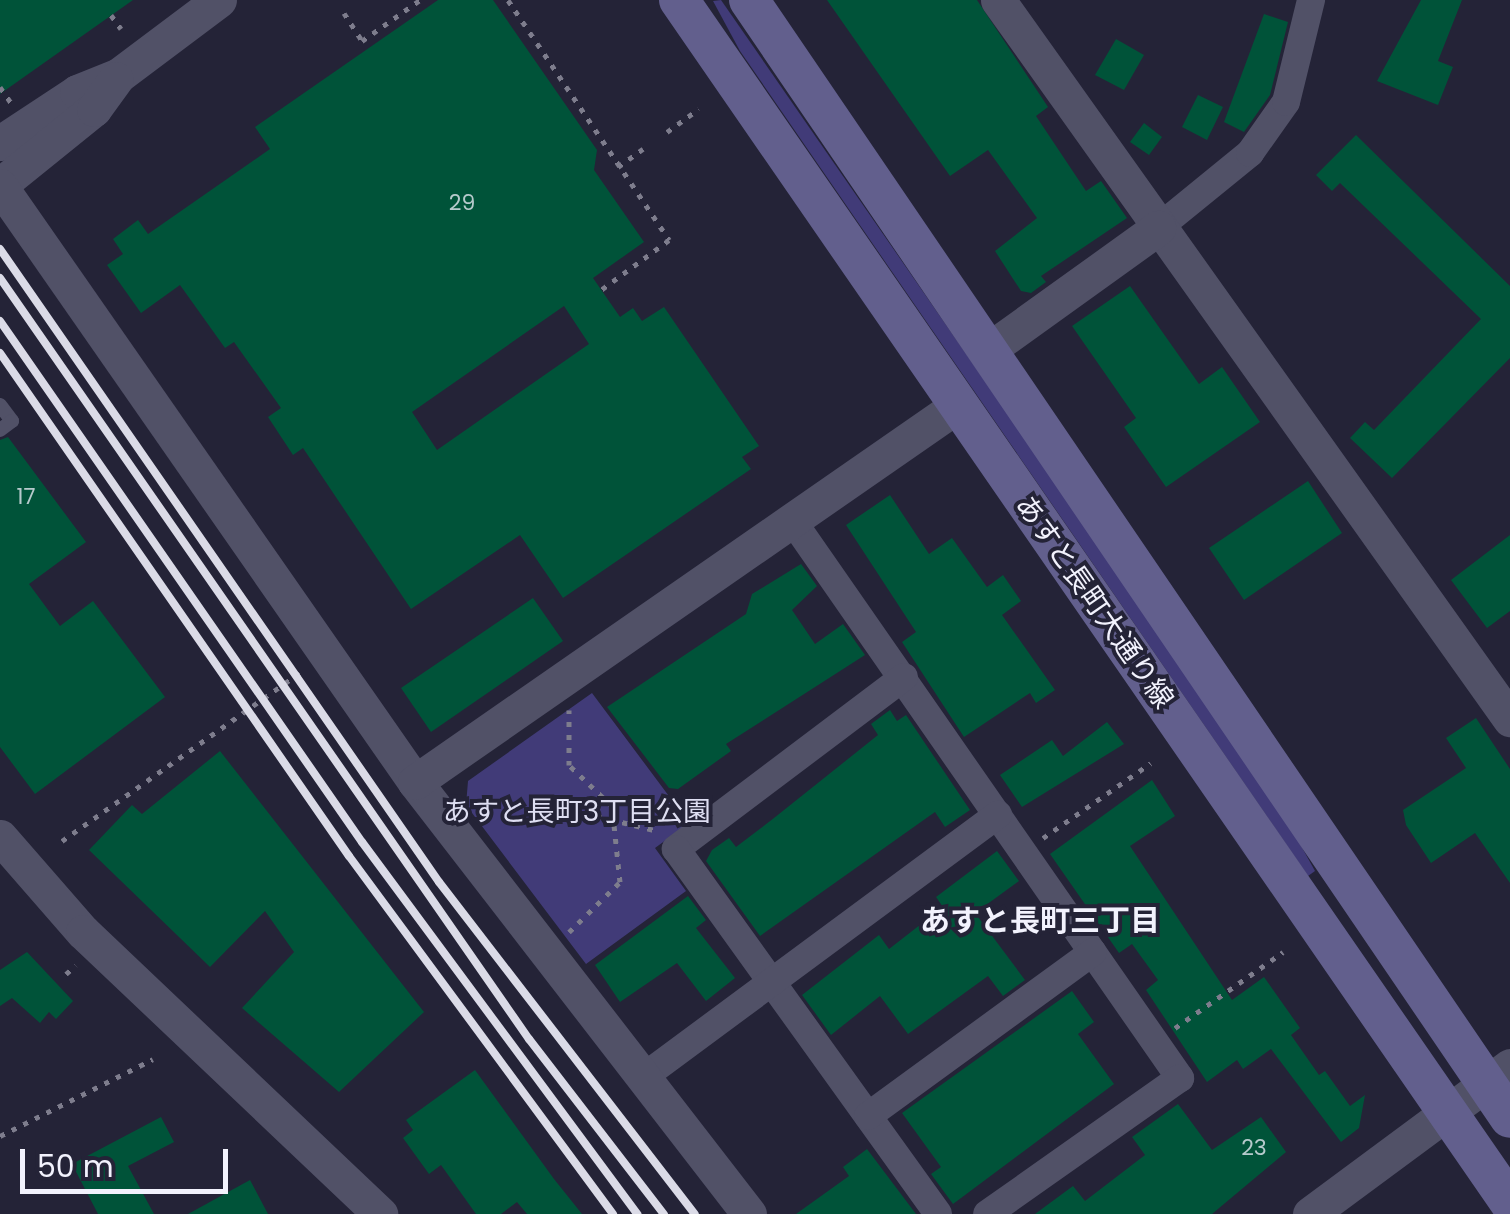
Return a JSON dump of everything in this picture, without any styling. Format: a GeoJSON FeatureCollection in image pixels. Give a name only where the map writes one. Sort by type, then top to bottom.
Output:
{"type":"FeatureCollection","features":[{"type":"Feature","properties":{"kind":"main road","name":"あすと長町大通り線"},"geometry":{"type":"LineString","coordinates":[[679,0],[1510,1203]]}},
{"type":"Feature","properties":{"kind":"main road","name":"あすと長町大通り線"},"geometry":{"type":"LineString","coordinates":[[749,0],[1498,1075],[1510,1118]]}},
{"type":"Feature","properties":{"kind":"street"},"geometry":{"type":"LineString","coordinates":[[0,142],[77,92],[120,74],[218,0]]}},
{"type":"Feature","properties":{"kind":"street"},"geometry":{"type":"LineString","coordinates":[[998,0],[1510,719]]}},
{"type":"Feature","properties":{"kind":"street"},"geometry":{"type":"LineString","coordinates":[[991,348],[1158,228],[1250,153],[1286,102],[1312,0]]}},
{"type":"Feature","properties":{"kind":"street"},"geometry":{"type":"LineString","coordinates":[[120,74],[94,108],[0,185],[415,782],[749,1214]]}},
{"type":"Feature","properties":{"kind":"street"},"geometry":{"type":"LineString","coordinates":[[415,782],[958,406]]}},
{"type":"Feature","properties":{"kind":"street"},"geometry":{"type":"LineString","coordinates":[[792,520],[1180,1078],[987,1214]]}},
{"type":"Feature","properties":{"kind":"street"},"geometry":{"type":"LineString","coordinates":[[904,677],[676,850],[938,1214]]}},
{"type":"Feature","properties":{"kind":"street"},"geometry":{"type":"LineString","coordinates":[[642,1078],[998,816]]}},
{"type":"Feature","properties":{"kind":"street"},"geometry":{"type":"LineString","coordinates":[[0,838],[83,932],[380,1214]]}},
{"type":"Feature","properties":{"kind":"street"},"geometry":{"type":"LineString","coordinates":[[868,1116],[1092,952]]}},
{"type":"Feature","properties":{"kind":"street"},"geometry":{"type":"LineString","coordinates":[[1310,1214],[1498,1075]]}},
{"type":"Feature","properties":{"kind":"lane"},"geometry":{"type":"LineString","coordinates":[[0,404],[12,421],[0,430]]}},
{"type":"Feature","properties":{"kind":"path"},"geometry":{"type":"LineString","coordinates":[[344,13],[362,41],[420,0]]}},
{"type":"Feature","properties":{"kind":"path"},"geometry":{"type":"LineString","coordinates":[[508,0],[601,148],[669,240],[601,290]]}},
{"type":"Feature","properties":{"kind":"path"},"geometry":{"type":"LineString","coordinates":[[112,15],[121,29]]}},
{"type":"Feature","properties":{"kind":"path"},"geometry":{"type":"LineString","coordinates":[[0,87],[13,105]]}},
{"type":"Feature","properties":{"kind":"path"},"geometry":{"type":"LineString","coordinates":[[667,132],[699,109]]}},
{"type":"Feature","properties":{"kind":"path"},"geometry":{"type":"LineString","coordinates":[[618,167],[643,149]]}},
{"type":"Feature","properties":{"kind":"path"},"geometry":{"type":"LineString","coordinates":[[62,841],[310,664]]}},
{"type":"Feature","properties":{"kind":"path"},"geometry":{"type":"LineString","coordinates":[[560,942],[620,882],[612,806],[569,765],[571,700]]}},
{"type":"Feature","properties":{"kind":"path"},"geometry":{"type":"LineString","coordinates":[[1023,852],[1151,763]]}},
{"type":"Feature","properties":{"kind":"path"},"geometry":{"type":"LineString","coordinates":[[597,816],[672,834],[681,845]]}},
{"type":"Feature","properties":{"kind":"path"},"geometry":{"type":"LineString","coordinates":[[1155,1042],[1282,952]]}},
{"type":"Feature","properties":{"kind":"path"},"geometry":{"type":"LineString","coordinates":[[0,1136],[153,1060]]}},
{"type":"Feature","properties":{"kind":"green space"},"geometry":{"type":"Polygon","coordinates":[[[721,0],[1278,804],[1315,871],[1308,876],[740,51],[713,1],[721,0]]]}},
{"type":"Feature","properties":{"kind":"green space","name":"あすと長町3丁目公園"},"geometry":{"type":"Polygon","coordinates":[[[592,693],[689,823],[655,848],[686,891],[586,964],[466,805],[468,781],[592,693]]]}},
{"type":"Feature","properties":{"kind":"building"},"geometry":{"type":"Polygon","coordinates":[[[0,0],[133,0],[0,94],[0,0]]]}},
{"type":"Feature","properties":{"kind":"building"},"geometry":{"type":"Polygon","coordinates":[[[438,0],[493,0],[597,150],[594,170],[644,242],[593,278],[620,317],[633,308],[642,321],[664,307],[759,446],[742,457],[751,469],[563,598],[520,535],[411,609],[303,448],[293,455],[268,417],[281,408],[234,342],[225,348],[180,285],[141,313],[107,265],[123,254],[113,239],[138,220],[148,234],[270,149],[255,127],[438,0]],[[564,306],[412,412],[437,450],[589,344],[564,306]]]}},
{"type":"Feature","properties":{"kind":"building"},"geometry":{"type":"Polygon","coordinates":[[[827,0],[977,0],[1048,107],[1036,116],[1086,191],[1101,181],[1127,218],[1041,276],[1046,282],[1031,293],[1021,291],[995,251],[1037,218],[988,150],[950,176],[827,0]]]}},
{"type":"Feature","properties":{"kind":"building"},"geometry":{"type":"Polygon","coordinates":[[[1421,0],[1462,0],[1438,61],[1453,67],[1438,105],[1377,81],[1421,0]]]}},
{"type":"Feature","properties":{"kind":"building"},"geometry":{"type":"Polygon","coordinates":[[[1264,14],[1288,22],[1270,95],[1244,132],[1224,122],[1264,14]]]}},
{"type":"Feature","properties":{"kind":"building"},"geometry":{"type":"Polygon","coordinates":[[[1116,39],[1144,55],[1124,90],[1095,75],[1116,39]]]}},
{"type":"Feature","properties":{"kind":"building"},"geometry":{"type":"Polygon","coordinates":[[[1198,95],[1223,107],[1207,140],[1182,127],[1198,95]]]}},
{"type":"Feature","properties":{"kind":"building"},"geometry":{"type":"Polygon","coordinates":[[[1144,123],[1162,137],[1149,155],[1130,142],[1144,123]]]}},
{"type":"Feature","properties":{"kind":"building"},"geometry":{"type":"Polygon","coordinates":[[[1356,135],[1510,286],[1510,358],[1392,478],[1350,438],[1365,422],[1374,430],[1481,319],[1340,183],[1332,191],[1316,175],[1356,135]]]}},
{"type":"Feature","properties":{"kind":"building"},"geometry":{"type":"Polygon","coordinates":[[[1130,286],[1199,384],[1222,367],[1260,422],[1166,487],[1124,427],[1136,418],[1072,326],[1130,286]]]}},
{"type":"Feature","properties":{"kind":"building"},"geometry":{"type":"Polygon","coordinates":[[[8,437],[86,542],[29,584],[60,626],[93,601],[165,697],[35,794],[0,747],[0,440],[8,437]]]}},
{"type":"Feature","properties":{"kind":"building"},"geometry":{"type":"Polygon","coordinates":[[[1308,481],[1342,533],[1244,600],[1209,548],[1308,481]]]}},
{"type":"Feature","properties":{"kind":"building"},"geometry":{"type":"Polygon","coordinates":[[[890,495],[929,554],[952,538],[987,587],[1003,575],[1021,601],[1002,615],[1055,690],[1036,703],[1030,693],[964,737],[902,642],[916,632],[846,525],[890,495]]]}},
{"type":"Feature","properties":{"kind":"building"},"geometry":{"type":"Polygon","coordinates":[[[1510,535],[1510,611],[1487,628],[1451,580],[1510,535]]]}},
{"type":"Feature","properties":{"kind":"building"},"geometry":{"type":"Polygon","coordinates":[[[801,564],[817,586],[792,610],[815,644],[843,624],[865,655],[726,744],[731,751],[678,789],[669,788],[607,707],[746,614],[752,594],[801,564]]]}},
{"type":"Feature","properties":{"kind":"building"},"geometry":{"type":"Polygon","coordinates":[[[533,598],[563,641],[431,732],[401,688],[533,598]]]}},
{"type":"Feature","properties":{"kind":"building"},"geometry":{"type":"Polygon","coordinates":[[[890,710],[897,721],[906,715],[970,810],[945,827],[935,812],[760,936],[706,861],[712,850],[729,838],[736,847],[774,818],[878,735],[871,724],[890,710]]]}},
{"type":"Feature","properties":{"kind":"building"},"geometry":{"type":"Polygon","coordinates":[[[1476,718],[1510,769],[1510,883],[1475,833],[1431,863],[1406,825],[1403,810],[1466,768],[1446,738],[1476,718]]]}},
{"type":"Feature","properties":{"kind":"building"},"geometry":{"type":"Polygon","coordinates":[[[1107,722],[1124,744],[1022,807],[1000,775],[1052,740],[1063,756],[1107,722]]]}},
{"type":"Feature","properties":{"kind":"building"},"geometry":{"type":"Polygon","coordinates":[[[220,751],[424,1012],[339,1092],[242,1008],[294,952],[265,911],[210,967],[89,850],[132,805],[142,814],[220,751]]]}},
{"type":"Feature","properties":{"kind":"building"},"geometry":{"type":"Polygon","coordinates":[[[1152,780],[1175,816],[1130,846],[1232,1000],[1264,977],[1300,1028],[1291,1035],[1319,1075],[1325,1071],[1350,1106],[1365,1095],[1359,1128],[1341,1142],[1271,1049],[1243,1069],[1237,1060],[1207,1082],[1146,990],[1158,980],[1132,944],[1119,953],[1050,854],[1152,780]]]}},
{"type":"Feature","properties":{"kind":"building"},"geometry":{"type":"Polygon","coordinates":[[[997,851],[1019,881],[975,913],[1025,980],[1003,996],[988,976],[908,1034],[880,996],[831,1035],[802,995],[879,935],[889,949],[943,907],[936,897],[997,851]]]}},
{"type":"Feature","properties":{"kind":"building"},"geometry":{"type":"Polygon","coordinates":[[[688,896],[706,920],[696,928],[735,978],[706,1001],[677,963],[620,1002],[595,965],[688,896]]]}},
{"type":"Feature","properties":{"kind":"building"},"geometry":{"type":"Polygon","coordinates":[[[27,952],[73,1001],[56,1019],[49,1012],[40,1023],[12,998],[0,1006],[0,970],[27,952]]]}},
{"type":"Feature","properties":{"kind":"building"},"geometry":{"type":"Polygon","coordinates":[[[1072,991],[1094,1022],[1078,1034],[1114,1084],[953,1204],[931,1174],[941,1167],[902,1113],[1072,991]]]}},
{"type":"Feature","properties":{"kind":"building"},"geometry":{"type":"Polygon","coordinates":[[[475,1070],[582,1214],[527,1214],[517,1202],[501,1214],[476,1214],[441,1165],[429,1174],[403,1138],[413,1130],[406,1120],[475,1070]]]}},
{"type":"Feature","properties":{"kind":"building"},"geometry":{"type":"Polygon","coordinates":[[[1178,1104],[1212,1150],[1261,1117],[1286,1152],[1212,1214],[1035,1214],[1073,1186],[1085,1201],[1145,1155],[1132,1137],[1178,1104]]]}},
{"type":"Feature","properties":{"kind":"building"},"geometry":{"type":"Polygon","coordinates":[[[161,1117],[174,1142],[128,1166],[154,1214],[98,1214],[72,1164],[161,1117]]]}},
{"type":"Feature","properties":{"kind":"building"},"geometry":{"type":"Polygon","coordinates":[[[867,1149],[916,1214],[796,1214],[849,1176],[843,1167],[867,1149]]]}},
{"type":"Feature","properties":{"kind":"building"},"geometry":{"type":"Polygon","coordinates":[[[250,1180],[268,1214],[188,1214],[250,1180]]]}},
{"type":"Feature","properties":{"kind":"railway"},"geometry":{"type":"LineString","coordinates":[[0,249],[439,882],[695,1214]]}},
{"type":"Feature","properties":{"kind":"railway"},"geometry":{"type":"LineString","coordinates":[[0,278],[529,1039],[664,1214]]}},
{"type":"Feature","properties":{"kind":"railway"},"geometry":{"type":"LineString","coordinates":[[0,321],[362,842],[637,1214]]}},
{"type":"Feature","properties":{"kind":"railway"},"geometry":{"type":"LineString","coordinates":[[0,353],[349,856],[613,1214]]}},
{"type":"Feature","properties":{"kind":"district","name":"あすと長町三丁目"},"geometry":{"type":"Point","coordinates":[1040,921]}}]}
